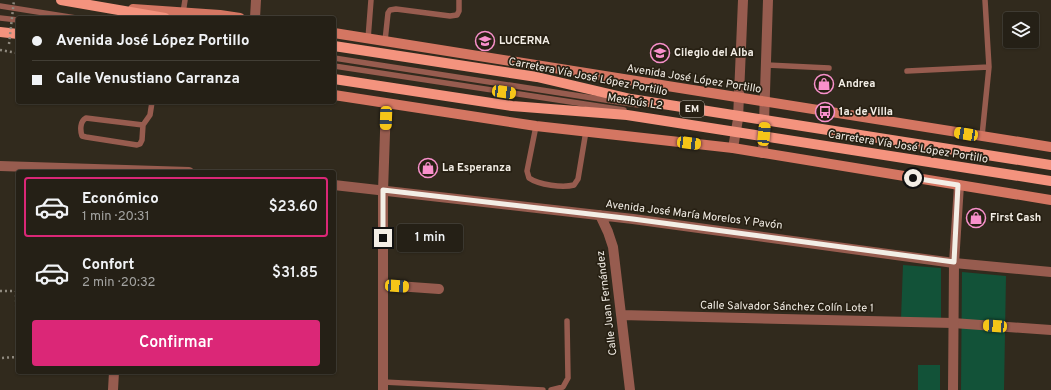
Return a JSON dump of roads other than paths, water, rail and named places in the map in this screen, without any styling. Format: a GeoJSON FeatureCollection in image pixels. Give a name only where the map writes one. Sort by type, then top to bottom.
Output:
{"type":"FeatureCollection","features":[{"type":"Feature","properties":{"kind":"main road"},"geometry":{"type":"LineString","coordinates":[[61,0],[153,16]]}},
{"type":"Feature","properties":{"kind":"main road"},"geometry":{"type":"LineString","coordinates":[[89,5],[227,16]]}},
{"type":"Feature","properties":{"kind":"main road"},"geometry":{"type":"LineString","coordinates":[[0,32],[16,34]]}},
{"type":"Feature","properties":{"kind":"main road","name":"Avenida José López Portillo"},"geometry":{"type":"LineString","coordinates":[[336,33],[1051,148]]}},
{"type":"Feature","properties":{"kind":"main road","name":"Carretera Vía José López Portillo"},"geometry":{"type":"LineString","coordinates":[[336,46],[537,78],[631,99],[1051,165]]}},
{"type":"Feature","properties":{"kind":"main road","name":"Carretera Vía José López Portillo"},"geometry":{"type":"LineString","coordinates":[[336,79],[512,106],[627,115],[1051,181]]}},
{"type":"Feature","properties":{"kind":"main road"},"geometry":{"type":"LineString","coordinates":[[336,95],[536,126],[733,148],[1051,200]]}},
{"type":"Feature","properties":{"kind":"street"},"geometry":{"type":"LineString","coordinates":[[255,16],[256,0]]}},
{"type":"Feature","properties":{"kind":"street"},"geometry":{"type":"LineString","coordinates":[[733,148],[740,98],[743,0]]}},
{"type":"Feature","properties":{"kind":"street"},"geometry":{"type":"LineString","coordinates":[[763,153],[766,102],[768,0]]}},
{"type":"Feature","properties":{"kind":"street"},"geometry":{"type":"LineString","coordinates":[[383,386],[383,190],[386,104]]}},
{"type":"Feature","properties":{"kind":"street"},"geometry":{"type":"LineString","coordinates":[[0,166],[97,170]]}},
{"type":"Feature","properties":{"kind":"street","name":"Avenida José María Morelos Y Pavón"},"geometry":{"type":"LineString","coordinates":[[336,185],[600,215],[954,262],[1051,272]]}},
{"type":"Feature","properties":{"kind":"street"},"geometry":{"type":"LineString","coordinates":[[953,390],[954,262],[958,185]]}},
{"type":"Feature","properties":{"kind":"street","name":"Calle Juan Fernández"},"geometry":{"type":"LineString","coordinates":[[600,215],[613,247],[630,390]]}},
{"type":"Feature","properties":{"kind":"street"},"geometry":{"type":"LineString","coordinates":[[383,285],[439,289]]}},
{"type":"Feature","properties":{"kind":"street","name":"Calle Salvador Sánchez Colín Lote 1"},"geometry":{"type":"LineString","coordinates":[[621,315],[953,324],[1051,330]]}},
{"type":"Feature","properties":{"kind":"street"},"geometry":{"type":"LineString","coordinates":[[113,390],[114,374]]}},
{"type":"Feature","properties":{"kind":"lane"},"geometry":{"type":"LineString","coordinates":[[183,13],[185,0]]}},
{"type":"Feature","properties":{"kind":"lane"},"geometry":{"type":"LineString","coordinates":[[368,38],[370,0]]}},
{"type":"Feature","properties":{"kind":"lane"},"geometry":{"type":"LineString","coordinates":[[385,41],[388,13],[390,10],[396,9],[450,16],[457,15],[459,11],[459,0]]}},
{"type":"Feature","properties":{"kind":"lane"},"geometry":{"type":"LineString","coordinates":[[982,136],[989,67],[985,0]]}},
{"type":"Feature","properties":{"kind":"lane"},"geometry":{"type":"LineString","coordinates":[[0,6],[63,16]]}},
{"type":"Feature","properties":{"kind":"lane"},"geometry":{"type":"LineString","coordinates":[[0,18],[16,20]]}},
{"type":"Feature","properties":{"kind":"lane","name":"Mexibús L2"},"geometry":{"type":"LineString","coordinates":[[336,58],[584,97],[737,124],[764,134],[1051,178]]}},
{"type":"Feature","properties":{"kind":"lane"},"geometry":{"type":"LineString","coordinates":[[767,65],[829,68]]}},
{"type":"Feature","properties":{"kind":"lane","name":"Mexibús L2"},"geometry":{"type":"LineString","coordinates":[[336,66],[581,103],[737,124],[765,123],[1051,169]]}},
{"type":"Feature","properties":{"kind":"lane"},"geometry":{"type":"LineString","coordinates":[[907,71],[989,67]]}},
{"type":"Feature","properties":{"kind":"lane"},"geometry":{"type":"LineString","coordinates":[[143,125],[86,118],[82,122],[81,132],[82,136],[86,137],[137,145],[140,144],[142,140],[143,125],[150,115],[152,104]]}},
{"type":"Feature","properties":{"kind":"lane"},"geometry":{"type":"LineString","coordinates":[[536,126],[527,171],[529,178],[535,182],[568,186],[574,185],[578,179],[586,131]]}},
{"type":"Feature","properties":{"kind":"lane"},"geometry":{"type":"LineString","coordinates":[[551,390],[563,387],[568,378],[567,321]]}},
{"type":"Feature","properties":{"kind":"lane"},"geometry":{"type":"LineString","coordinates":[[383,386],[543,390]]}},
{"type":"Feature","properties":{"kind":"place","name":"LUCERNA"},"geometry":{"type":"Point","coordinates":[485,41]}},
{"type":"Feature","properties":{"kind":"place","name":"Cilegio del Alba"},"geometry":{"type":"Point","coordinates":[660,53]}},
{"type":"Feature","properties":{"kind":"place","name":"Andrea"},"geometry":{"type":"Point","coordinates":[824,84]}},
{"type":"Feature","properties":{"kind":"place","name":"1a. de Villa"},"geometry":{"type":"Point","coordinates":[825,112]}},
{"type":"Feature","properties":{"kind":"place","name":"La Esperanza"},"geometry":{"type":"Point","coordinates":[428,168]}},
{"type":"Feature","properties":{"kind":"place","name":"First Cash"},"geometry":{"type":"Point","coordinates":[976,218]}}]}
